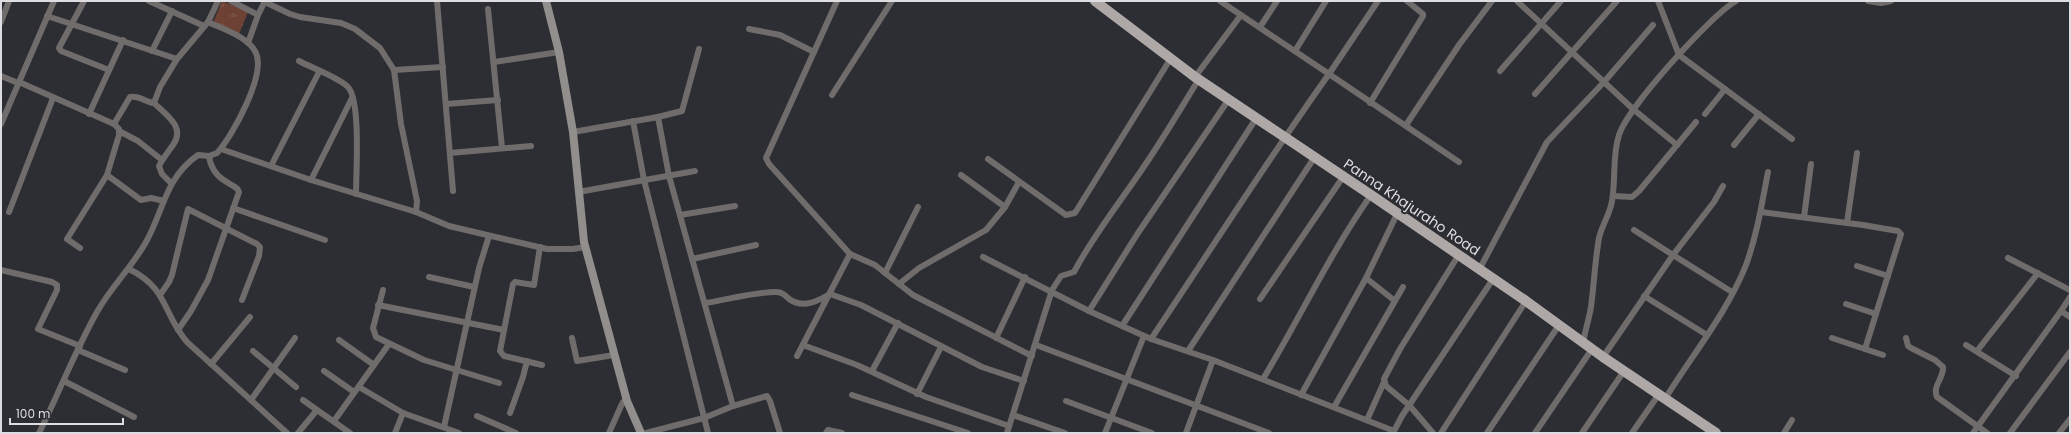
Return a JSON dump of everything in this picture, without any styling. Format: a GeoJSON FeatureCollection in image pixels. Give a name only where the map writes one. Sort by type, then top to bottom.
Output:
{"type":"FeatureCollection","features":[{"type":"Feature","properties":{"kind":"main road"},"geometry":{"type":"LineString","coordinates":[[546,1],[559,52],[573,132],[578,192],[585,246],[627,401],[641,433]]}},
{"type":"Feature","properties":{"kind":"main road","name":"Panna Khajuraho Road"},"geometry":{"type":"LineString","coordinates":[[1095,1],[1197,78],[1371,195],[1526,302],[1582,343],[1714,433]]}},
{"type":"Feature","properties":{"kind":"street"},"geometry":{"type":"LineString","coordinates":[[1,22],[9,1]]}},
{"type":"Feature","properties":{"kind":"street"},"geometry":{"type":"LineString","coordinates":[[1,124],[54,1]]}},
{"type":"Feature","properties":{"kind":"street"},"geometry":{"type":"LineString","coordinates":[[84,1],[60,44],[61,50],[109,70]]}},
{"type":"Feature","properties":{"kind":"street"},"geometry":{"type":"LineString","coordinates":[[39,433],[79,348],[104,300],[129,269],[146,241],[176,174],[193,158],[202,154],[209,156],[217,154],[248,101],[255,83],[258,58],[248,43],[149,1]]}},
{"type":"Feature","properties":{"kind":"street"},"geometry":{"type":"LineString","coordinates":[[154,103],[160,87],[177,59],[206,24],[218,1]]}},
{"type":"Feature","properties":{"kind":"street"},"geometry":{"type":"LineString","coordinates":[[231,1],[258,15]]}},
{"type":"Feature","properties":{"kind":"street"},"geometry":{"type":"LineString","coordinates":[[248,43],[258,15],[265,1],[290,14],[341,22],[355,29],[380,48],[394,70],[400,124],[417,201],[416,212]]}},
{"type":"Feature","properties":{"kind":"street"},"geometry":{"type":"LineString","coordinates":[[438,1],[453,191]]}},
{"type":"Feature","properties":{"kind":"street"},"geometry":{"type":"LineString","coordinates":[[837,1],[766,161],[850,254],[875,265],[914,295],[1032,356]]}},
{"type":"Feature","properties":{"kind":"street"},"geometry":{"type":"LineString","coordinates":[[832,95],[892,1]]}},
{"type":"Feature","properties":{"kind":"street"},"geometry":{"type":"LineString","coordinates":[[1260,27],[1277,1]]}},
{"type":"Feature","properties":{"kind":"street"},"geometry":{"type":"LineString","coordinates":[[1295,51],[1326,1]]}},
{"type":"Feature","properties":{"kind":"street"},"geometry":{"type":"LineString","coordinates":[[1151,339],[1237,212],[1284,137],[1378,1]]}},
{"type":"Feature","properties":{"kind":"street"},"geometry":{"type":"LineString","coordinates":[[1370,103],[1424,16],[1407,1]]}},
{"type":"Feature","properties":{"kind":"street"},"geometry":{"type":"LineString","coordinates":[[1406,125],[1459,45],[1492,1]]}},
{"type":"Feature","properties":{"kind":"street"},"geometry":{"type":"LineString","coordinates":[[1517,1],[1633,109],[1677,145]]}},
{"type":"Feature","properties":{"kind":"street"},"geometry":{"type":"LineString","coordinates":[[1500,71],[1542,25],[1561,1]]}},
{"type":"Feature","properties":{"kind":"street"},"geometry":{"type":"LineString","coordinates":[[1534,94],[1570,51],[1617,1]]}},
{"type":"Feature","properties":{"kind":"street"},"geometry":{"type":"LineString","coordinates":[[1658,1],[1680,55],[1792,139]]}},
{"type":"Feature","properties":{"kind":"street"},"geometry":{"type":"LineString","coordinates":[[1582,343],[1591,309],[1600,235],[1608,217],[1613,196],[1616,148],[1619,133],[1633,109],[1710,21],[1727,6],[1736,1]]}},
{"type":"Feature","properties":{"kind":"street"},"geometry":{"type":"LineString","coordinates":[[1868,1],[1881,3],[1891,1]]}},
{"type":"Feature","properties":{"kind":"street"},"geometry":{"type":"LineString","coordinates":[[1222,2],[1459,162]]}},
{"type":"Feature","properties":{"kind":"street"},"geometry":{"type":"LineString","coordinates":[[488,9],[502,148]]}},
{"type":"Feature","properties":{"kind":"street"},"geometry":{"type":"LineString","coordinates":[[152,51],[172,11]]}},
{"type":"Feature","properties":{"kind":"street"},"geometry":{"type":"LineString","coordinates":[[1007,433],[1036,345],[1052,290],[1061,276],[1074,272],[1087,248],[1145,165],[1197,78],[1241,15]]}},
{"type":"Feature","properties":{"kind":"street"},"geometry":{"type":"LineString","coordinates":[[47,16],[177,59]]}},
{"type":"Feature","properties":{"kind":"street"},"geometry":{"type":"LineString","coordinates":[[1479,270],[1547,142],[1604,82],[1652,25]]}},
{"type":"Feature","properties":{"kind":"street"},"geometry":{"type":"LineString","coordinates":[[749,29],[785,37],[814,52]]}},
{"type":"Feature","properties":{"kind":"street"},"geometry":{"type":"LineString","coordinates":[[89,114],[123,40]]}},
{"type":"Feature","properties":{"kind":"street"},"geometry":{"type":"LineString","coordinates":[[573,132],[658,117],[682,111],[699,49]]}},
{"type":"Feature","properties":{"kind":"street"},"geometry":{"type":"LineString","coordinates":[[494,62],[559,52]]}},
{"type":"Feature","properties":{"kind":"street"},"geometry":{"type":"LineString","coordinates":[[988,159],[1066,214],[1075,213],[1171,58]]}},
{"type":"Feature","properties":{"kind":"street"},"geometry":{"type":"LineString","coordinates":[[299,61],[347,86],[352,97],[357,140],[356,194]]}},
{"type":"Feature","properties":{"kind":"street"},"geometry":{"type":"LineString","coordinates":[[394,70],[443,68]]}},
{"type":"Feature","properties":{"kind":"street"},"geometry":{"type":"LineString","coordinates":[[271,166],[319,72]]}},
{"type":"Feature","properties":{"kind":"street"},"geometry":{"type":"LineString","coordinates":[[1,76],[114,124],[119,131],[138,141],[162,160]]}},
{"type":"Feature","properties":{"kind":"street"},"geometry":{"type":"LineString","coordinates":[[1705,114],[1725,89]]}},
{"type":"Feature","properties":{"kind":"street"},"geometry":{"type":"LineString","coordinates":[[114,124],[130,97],[136,96],[148,102],[154,103],[178,128],[178,135],[175,143],[159,166],[160,170],[171,183]]}},
{"type":"Feature","properties":{"kind":"street"},"geometry":{"type":"LineString","coordinates":[[311,180],[352,97]]}},
{"type":"Feature","properties":{"kind":"street"},"geometry":{"type":"LineString","coordinates":[[9,212],[53,98]]}},
{"type":"Feature","properties":{"kind":"street"},"geometry":{"type":"LineString","coordinates":[[1089,311],[1138,233],[1229,99]]}},
{"type":"Feature","properties":{"kind":"street"},"geometry":{"type":"LineString","coordinates":[[446,104],[498,100]]}},
{"type":"Feature","properties":{"kind":"street"},"geometry":{"type":"LineString","coordinates":[[1734,145],[1759,114]]}},
{"type":"Feature","properties":{"kind":"street"},"geometry":{"type":"LineString","coordinates":[[658,117],[669,176],[733,406]]}},
{"type":"Feature","properties":{"kind":"street"},"geometry":{"type":"LineString","coordinates":[[1122,326],[1257,117]]}},
{"type":"Feature","properties":{"kind":"street"},"geometry":{"type":"LineString","coordinates":[[633,121],[644,180],[708,433]]}},
{"type":"Feature","properties":{"kind":"street"},"geometry":{"type":"LineString","coordinates":[[1613,196],[1632,197],[1696,122]]}},
{"type":"Feature","properties":{"kind":"street"},"geometry":{"type":"LineString","coordinates":[[80,248],[67,240],[107,175],[119,131]]}},
{"type":"Feature","properties":{"kind":"street"},"geometry":{"type":"LineString","coordinates":[[450,153],[531,146]]}},
{"type":"Feature","properties":{"kind":"street"},"geometry":{"type":"LineString","coordinates":[[221,149],[311,180],[416,212],[449,226],[540,247],[573,249],[585,246]]}},
{"type":"Feature","properties":{"kind":"street"},"geometry":{"type":"LineString","coordinates":[[1846,223],[1856,153]]}},
{"type":"Feature","properties":{"kind":"street"},"geometry":{"type":"LineString","coordinates":[[178,330],[201,295],[215,261],[239,190],[215,174],[209,156]]}},
{"type":"Feature","properties":{"kind":"street"},"geometry":{"type":"LineString","coordinates":[[1188,351],[1314,158]]}},
{"type":"Feature","properties":{"kind":"street"},"geometry":{"type":"LineString","coordinates":[[1804,218],[1811,164]]}},
{"type":"Feature","properties":{"kind":"street"},"geometry":{"type":"LineString","coordinates":[[578,192],[695,171]]}},
{"type":"Feature","properties":{"kind":"street"},"geometry":{"type":"LineString","coordinates":[[1632,433],[1662,397],[1707,335],[1732,292],[1746,265],[1761,212],[1768,172]]}},
{"type":"Feature","properties":{"kind":"street"},"geometry":{"type":"LineString","coordinates":[[107,175],[141,200],[156,198],[164,201]]}},
{"type":"Feature","properties":{"kind":"street"},"geometry":{"type":"LineString","coordinates":[[961,175],[1005,207]]}},
{"type":"Feature","properties":{"kind":"street"},"geometry":{"type":"LineString","coordinates":[[1260,299],[1343,177]]}},
{"type":"Feature","properties":{"kind":"street"},"geometry":{"type":"LineString","coordinates":[[899,284],[919,268],[986,230],[1005,207],[1019,182]]}},
{"type":"Feature","properties":{"kind":"street"},"geometry":{"type":"LineString","coordinates":[[1603,357],[1672,255],[1714,202],[1723,186]]}},
{"type":"Feature","properties":{"kind":"street"},"geometry":{"type":"LineString","coordinates":[[1263,379],[1354,220],[1371,195]]}},
{"type":"Feature","properties":{"kind":"street"},"geometry":{"type":"LineString","coordinates":[[680,215],[735,206]]}},
{"type":"Feature","properties":{"kind":"street"},"geometry":{"type":"LineString","coordinates":[[885,273],[918,207]]}},
{"type":"Feature","properties":{"kind":"street"},"geometry":{"type":"LineString","coordinates":[[233,208],[325,240]]}},
{"type":"Feature","properties":{"kind":"street"},"geometry":{"type":"LineString","coordinates":[[160,294],[169,282],[172,275],[188,209],[257,244],[260,247],[259,256],[242,300]]}},
{"type":"Feature","properties":{"kind":"street"},"geometry":{"type":"LineString","coordinates":[[1761,212],[1898,231],[1901,234],[1865,349]]}},
{"type":"Feature","properties":{"kind":"street"},"geometry":{"type":"LineString","coordinates":[[1301,395],[1366,278],[1397,214]]}},
{"type":"Feature","properties":{"kind":"street"},"geometry":{"type":"LineString","coordinates":[[1634,230],[1732,292]]}},
{"type":"Feature","properties":{"kind":"street"},"geometry":{"type":"LineString","coordinates":[[444,427],[474,287],[489,236]]}},
{"type":"Feature","properties":{"kind":"street"},"geometry":{"type":"LineString","coordinates":[[692,259],[756,246]]}},
{"type":"Feature","properties":{"kind":"street"},"geometry":{"type":"LineString","coordinates":[[540,247],[534,285],[515,282],[513,284],[500,351],[501,354],[542,365]]}},
{"type":"Feature","properties":{"kind":"street"},"geometry":{"type":"LineString","coordinates":[[797,356],[850,254]]}},
{"type":"Feature","properties":{"kind":"street"},"geometry":{"type":"LineString","coordinates":[[1367,420],[1384,379],[1400,348],[1458,256]]}},
{"type":"Feature","properties":{"kind":"street"},"geometry":{"type":"LineString","coordinates":[[983,257],[1052,290],[1089,311],[1151,339],[1263,379],[1394,432],[1409,405],[1493,279]]}},
{"type":"Feature","properties":{"kind":"street"},"geometry":{"type":"LineString","coordinates":[[2008,258],[2070,290]]}},
{"type":"Feature","properties":{"kind":"street"},"geometry":{"type":"LineString","coordinates":[[1857,266],[1888,276]]}},
{"type":"Feature","properties":{"kind":"street"},"geometry":{"type":"LineString","coordinates":[[129,269],[146,279],[160,294],[178,330],[187,342],[287,433]]}},
{"type":"Feature","properties":{"kind":"street"},"geometry":{"type":"LineString","coordinates":[[1,270],[52,282],[57,285],[57,290],[38,329],[125,370]]}},
{"type":"Feature","properties":{"kind":"street"},"geometry":{"type":"LineString","coordinates":[[1977,351],[2038,274]]}},
{"type":"Feature","properties":{"kind":"street"},"geometry":{"type":"LineString","coordinates":[[429,277],[474,287]]}},
{"type":"Feature","properties":{"kind":"street"},"geometry":{"type":"LineString","coordinates":[[996,338],[1025,277]]}},
{"type":"Feature","properties":{"kind":"street"},"geometry":{"type":"LineString","coordinates":[[1366,278],[1395,301]]}},
{"type":"Feature","properties":{"kind":"street"},"geometry":{"type":"LineString","coordinates":[[1334,407],[1403,287]]}},
{"type":"Feature","properties":{"kind":"street"},"geometry":{"type":"LineString","coordinates":[[383,290],[378,305],[374,333],[376,337],[424,360],[499,383]]}},
{"type":"Feature","properties":{"kind":"street"},"geometry":{"type":"LineString","coordinates":[[705,303],[775,292],[786,295],[794,301],[811,303],[830,294],[852,300],[982,367],[1024,381]]}},
{"type":"Feature","properties":{"kind":"street"},"geometry":{"type":"LineString","coordinates":[[1644,296],[1707,335]]}},
{"type":"Feature","properties":{"kind":"street"},"geometry":{"type":"LineString","coordinates":[[1973,433],[2016,376],[2070,297]]}},
{"type":"Feature","properties":{"kind":"street"},"geometry":{"type":"LineString","coordinates":[[1440,433],[1526,302]]}},
{"type":"Feature","properties":{"kind":"street"},"geometry":{"type":"LineString","coordinates":[[1846,304],[1876,314]]}},
{"type":"Feature","properties":{"kind":"street"},"geometry":{"type":"LineString","coordinates":[[378,305],[504,330]]}},
{"type":"Feature","properties":{"kind":"street"},"geometry":{"type":"LineString","coordinates":[[2061,311],[2070,317]]}},
{"type":"Feature","properties":{"kind":"street"},"geometry":{"type":"LineString","coordinates":[[211,364],[250,317]]}},
{"type":"Feature","properties":{"kind":"street"},"geometry":{"type":"LineString","coordinates":[[872,371],[898,323]]}},
{"type":"Feature","properties":{"kind":"street"},"geometry":{"type":"LineString","coordinates":[[1487,433],[1559,326]]}},
{"type":"Feature","properties":{"kind":"street"},"geometry":{"type":"LineString","coordinates":[[1106,433],[1144,336]]}},
{"type":"Feature","properties":{"kind":"street"},"geometry":{"type":"LineString","coordinates":[[251,400],[295,338]]}},
{"type":"Feature","properties":{"kind":"street"},"geometry":{"type":"LineString","coordinates":[[572,338],[577,361],[614,355]]}},
{"type":"Feature","properties":{"kind":"street"},"geometry":{"type":"LineString","coordinates":[[1832,338],[1883,355]]}},
{"type":"Feature","properties":{"kind":"street"},"geometry":{"type":"LineString","coordinates":[[1906,338],[1908,346],[1935,360],[1943,367],[1943,371],[1935,388],[1937,397],[1987,433]]}},
{"type":"Feature","properties":{"kind":"street"},"geometry":{"type":"LineString","coordinates":[[339,340],[374,365]]}},
{"type":"Feature","properties":{"kind":"street"},"geometry":{"type":"LineString","coordinates":[[334,421],[389,344]]}},
{"type":"Feature","properties":{"kind":"street"},"geometry":{"type":"LineString","coordinates":[[803,345],[872,371],[917,394],[1009,426]]}},
{"type":"Feature","properties":{"kind":"street"},"geometry":{"type":"LineString","coordinates":[[1036,345],[1269,433]]}},
{"type":"Feature","properties":{"kind":"street"},"geometry":{"type":"LineString","coordinates":[[1966,345],[2016,376]]}},
{"type":"Feature","properties":{"kind":"street"},"geometry":{"type":"LineString","coordinates":[[917,394],[941,347]]}},
{"type":"Feature","properties":{"kind":"street"},"geometry":{"type":"LineString","coordinates":[[1535,433],[1592,349]]}},
{"type":"Feature","properties":{"kind":"street"},"geometry":{"type":"LineString","coordinates":[[253,351],[296,387]]}},
{"type":"Feature","properties":{"kind":"street"},"geometry":{"type":"LineString","coordinates":[[2010,433],[2070,352]]}},
{"type":"Feature","properties":{"kind":"street"},"geometry":{"type":"LineString","coordinates":[[1186,433],[1213,360]]}},
{"type":"Feature","properties":{"kind":"street"},"geometry":{"type":"LineString","coordinates":[[510,413],[516,400],[527,362]]}},
{"type":"Feature","properties":{"kind":"street"},"geometry":{"type":"LineString","coordinates":[[324,371],[354,392]]}},
{"type":"Feature","properties":{"kind":"street"},"geometry":{"type":"LineString","coordinates":[[1582,433],[1624,371]]}},
{"type":"Feature","properties":{"kind":"street"},"geometry":{"type":"LineString","coordinates":[[64,381],[134,417]]}},
{"type":"Feature","properties":{"kind":"street"},"geometry":{"type":"LineString","coordinates":[[1384,382],[1409,405],[1433,433]]}},
{"type":"Feature","properties":{"kind":"street"},"geometry":{"type":"LineString","coordinates":[[358,386],[403,413],[459,433]]}},
{"type":"Feature","properties":{"kind":"street"},"geometry":{"type":"LineString","coordinates":[[852,395],[956,431],[968,433]]}},
{"type":"Feature","properties":{"kind":"street"},"geometry":{"type":"LineString","coordinates":[[646,433],[704,418],[733,406],[767,396],[770,400],[780,433]]}},
{"type":"Feature","properties":{"kind":"street"},"geometry":{"type":"LineString","coordinates":[[303,400],[350,433]]}},
{"type":"Feature","properties":{"kind":"street"},"geometry":{"type":"LineString","coordinates":[[609,433],[623,402],[627,401]]}},
{"type":"Feature","properties":{"kind":"street"},"geometry":{"type":"LineString","coordinates":[[1066,401],[1152,433]]}},
{"type":"Feature","properties":{"kind":"street"},"geometry":{"type":"LineString","coordinates":[[298,433],[317,410]]}},
{"type":"Feature","properties":{"kind":"street"},"geometry":{"type":"LineString","coordinates":[[395,433],[403,413]]}},
{"type":"Feature","properties":{"kind":"street"},"geometry":{"type":"LineString","coordinates":[[1013,414],[1065,433]]}},
{"type":"Feature","properties":{"kind":"street"},"geometry":{"type":"LineString","coordinates":[[477,416],[516,433]]}},
{"type":"Feature","properties":{"kind":"street"},"geometry":{"type":"LineString","coordinates":[[2059,433],[2070,418]]}},
{"type":"Feature","properties":{"kind":"street"},"geometry":{"type":"LineString","coordinates":[[1784,433],[1792,420]]}},
{"type":"Feature","properties":{"kind":"street"},"geometry":{"type":"LineString","coordinates":[[826,433],[830,430],[842,433]]}},
{"type":"Feature","properties":{"kind":"green space"},"geometry":{"type":"Polygon","coordinates":[[[222,1],[248,12],[239,34],[213,23],[222,1]]]}}]}
